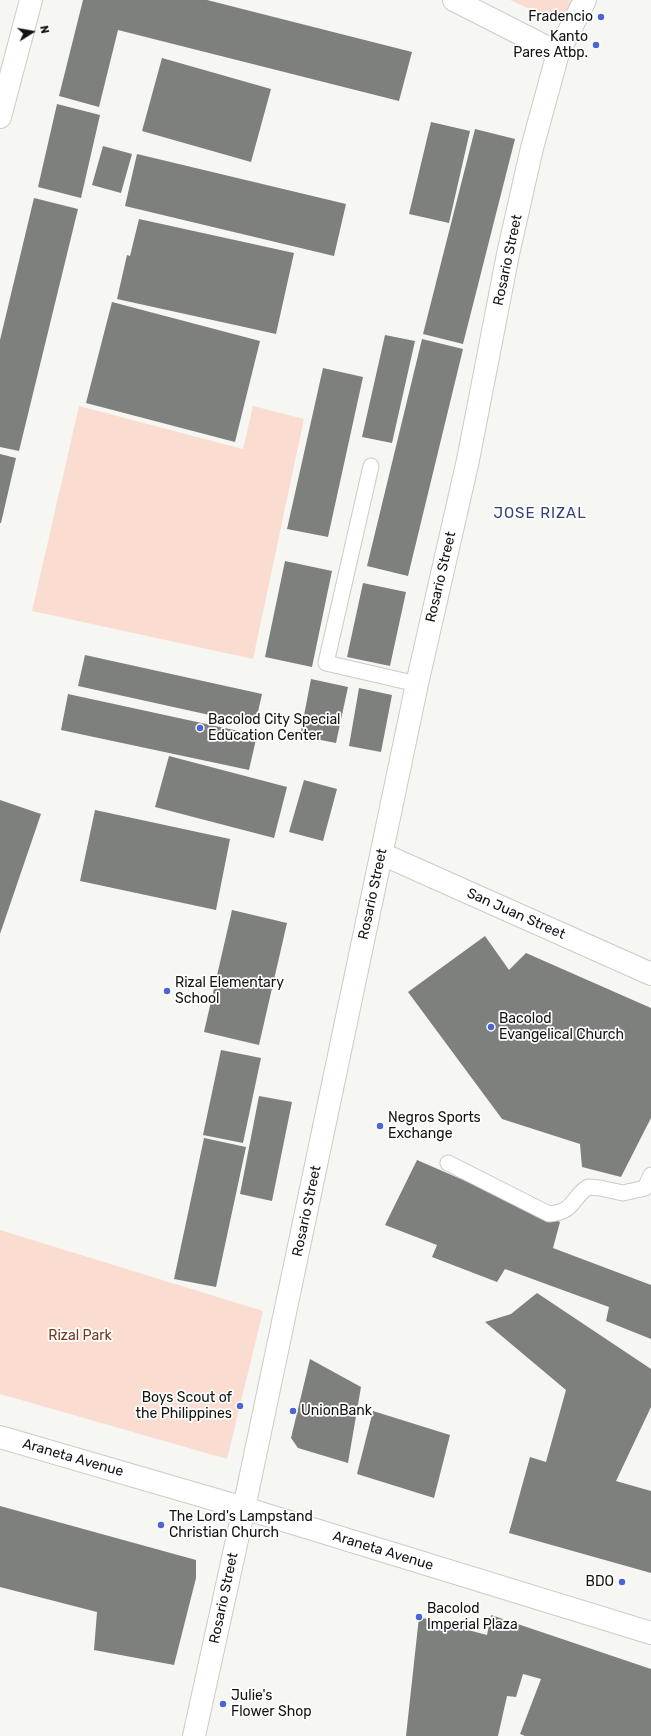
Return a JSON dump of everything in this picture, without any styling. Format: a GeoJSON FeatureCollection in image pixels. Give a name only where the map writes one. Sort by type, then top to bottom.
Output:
{"type":"FeatureCollection","features":[{"type":"Feature","properties":{"kind":"street"},"geometry":{"type":"LineString","coordinates":[[0,117],[31,0]]}},
{"type":"Feature","properties":{"kind":"street"},"geometry":{"type":"LineString","coordinates":[[454,0],[558,53]]}},
{"type":"Feature","properties":{"kind":"street","name":"Rosario Street"},"geometry":{"type":"LineString","coordinates":[[194,1736],[244,1508],[417,684],[468,460],[508,254],[532,148],[558,53],[585,0]]}},
{"type":"Feature","properties":{"kind":"street","name":"San Juan Street"},"geometry":{"type":"LineString","coordinates":[[382,854],[651,974]]}},
{"type":"Feature","properties":{"kind":"street","name":"Araneta Avenue"},"geometry":{"type":"LineString","coordinates":[[0,1437],[244,1508],[651,1633]]}},
{"type":"Feature","properties":{"kind":"lane"},"geometry":{"type":"LineString","coordinates":[[371,466],[326,663],[417,684]]}},
{"type":"Feature","properties":{"kind":"lane"},"geometry":{"type":"LineString","coordinates":[[448,1163],[549,1214],[568,1209],[588,1187],[623,1193],[646,1188],[651,1175]]}},
{"type":"Feature","properties":{"kind":"green space"},"geometry":{"type":"Polygon","coordinates":[[[510,0],[573,0],[561,23],[510,0]]]}},
{"type":"Feature","properties":{"kind":"green space"},"geometry":{"type":"Polygon","coordinates":[[[79,406],[243,449],[253,406],[304,419],[253,659],[32,611],[79,406]]]}},
{"type":"Feature","properties":{"kind":"green space","name":"Rizal Park"},"geometry":{"type":"Polygon","coordinates":[[[0,1230],[263,1311],[227,1459],[0,1394],[0,1230]]]}},
{"type":"Feature","properties":{"kind":"building"},"geometry":{"type":"Polygon","coordinates":[[[83,0],[207,0],[412,52],[399,101],[118,30],[99,107],[59,96],[83,0]]]}},
{"type":"Feature","properties":{"kind":"building"},"geometry":{"type":"Polygon","coordinates":[[[162,58],[271,89],[251,162],[142,131],[162,58]]]}},
{"type":"Feature","properties":{"kind":"building"},"geometry":{"type":"Polygon","coordinates":[[[57,104],[100,115],[81,198],[38,187],[57,104]]]}},
{"type":"Feature","properties":{"kind":"building"},"geometry":{"type":"Polygon","coordinates":[[[431,122],[470,131],[449,223],[409,214],[431,122]]]}},
{"type":"Feature","properties":{"kind":"building"},"geometry":{"type":"Polygon","coordinates":[[[475,129],[515,139],[463,344],[423,334],[475,129]]]}},
{"type":"Feature","properties":{"kind":"building"},"geometry":{"type":"Polygon","coordinates":[[[103,146],[132,154],[121,193],[92,185],[103,146]]]}},
{"type":"Feature","properties":{"kind":"building"},"geometry":{"type":"Polygon","coordinates":[[[137,154],[346,204],[334,256],[125,206],[137,154]]]}},
{"type":"Feature","properties":{"kind":"building"},"geometry":{"type":"Polygon","coordinates":[[[34,198],[78,209],[19,451],[0,447],[0,340],[34,198]]]}},
{"type":"Feature","properties":{"kind":"building"},"geometry":{"type":"Polygon","coordinates":[[[139,219],[294,253],[276,334],[117,299],[127,255],[130,256],[139,219]]]}},
{"type":"Feature","properties":{"kind":"building"},"geometry":{"type":"Polygon","coordinates":[[[112,302],[260,341],[235,442],[86,403],[112,302]]]}},
{"type":"Feature","properties":{"kind":"building"},"geometry":{"type":"Polygon","coordinates":[[[385,335],[415,341],[392,443],[362,437],[385,335]]]}},
{"type":"Feature","properties":{"kind":"building"},"geometry":{"type":"Polygon","coordinates":[[[422,339],[463,349],[408,576],[367,566],[422,339]]]}},
{"type":"Feature","properties":{"kind":"building"},"geometry":{"type":"Polygon","coordinates":[[[323,368],[363,377],[328,537],[287,529],[323,368]]]}},
{"type":"Feature","properties":{"kind":"building"},"geometry":{"type":"Polygon","coordinates":[[[0,454],[16,458],[1,523],[0,523],[0,454]]]}},
{"type":"Feature","properties":{"kind":"building"},"geometry":{"type":"Polygon","coordinates":[[[285,561],[332,571],[312,667],[265,657],[285,561]]]}},
{"type":"Feature","properties":{"kind":"building"},"geometry":{"type":"Polygon","coordinates":[[[363,583],[406,592],[390,666],[347,657],[363,583]]]}},
{"type":"Feature","properties":{"kind":"building"},"geometry":{"type":"Polygon","coordinates":[[[85,655],[262,694],[255,725],[78,686],[85,655]]]}},
{"type":"Feature","properties":{"kind":"building"},"geometry":{"type":"Polygon","coordinates":[[[311,679],[348,687],[336,743],[300,736],[311,679]]]}},
{"type":"Feature","properties":{"kind":"building"},"geometry":{"type":"Polygon","coordinates":[[[359,688],[392,695],[381,752],[349,746],[359,688]]]}},
{"type":"Feature","properties":{"kind":"building"},"geometry":{"type":"Polygon","coordinates":[[[68,694],[257,735],[249,770],[61,730],[68,694]]]}},
{"type":"Feature","properties":{"kind":"building"},"geometry":{"type":"Polygon","coordinates":[[[169,756],[287,787],[274,838],[155,807],[169,756]]]}},
{"type":"Feature","properties":{"kind":"building"},"geometry":{"type":"Polygon","coordinates":[[[304,780],[337,789],[323,841],[289,832],[304,780]]]}},
{"type":"Feature","properties":{"kind":"building"},"geometry":{"type":"Polygon","coordinates":[[[0,800],[41,814],[0,934],[0,800]]]}},
{"type":"Feature","properties":{"kind":"building"},"geometry":{"type":"Polygon","coordinates":[[[95,810],[230,839],[216,910],[80,881],[95,810]]]}},
{"type":"Feature","properties":{"kind":"building"},"geometry":{"type":"Polygon","coordinates":[[[232,910],[287,923],[259,1045],[204,1032],[232,910]]]}},
{"type":"Feature","properties":{"kind":"building"},"geometry":{"type":"Polygon","coordinates":[[[485,936],[509,970],[526,953],[651,1008],[651,1118],[621,1177],[582,1167],[580,1144],[502,1119],[408,992],[485,936]]]}},
{"type":"Feature","properties":{"kind":"building"},"geometry":{"type":"Polygon","coordinates":[[[221,1050],[261,1058],[243,1143],[203,1135],[221,1050]]]}},
{"type":"Feature","properties":{"kind":"building"},"geometry":{"type":"Polygon","coordinates":[[[259,1096],[292,1102],[272,1201],[240,1194],[259,1096]]]}},
{"type":"Feature","properties":{"kind":"building"},"geometry":{"type":"Polygon","coordinates":[[[204,1138],[246,1147],[216,1287],[174,1279],[204,1138]]]}},
{"type":"Feature","properties":{"kind":"building"},"geometry":{"type":"Polygon","coordinates":[[[417,1160],[560,1222],[553,1248],[651,1285],[651,1339],[606,1321],[609,1307],[505,1269],[497,1282],[432,1257],[437,1245],[385,1225],[417,1160]]]}},
{"type":"Feature","properties":{"kind":"building"},"geometry":{"type":"Polygon","coordinates":[[[537,1293],[651,1369],[651,1407],[616,1481],[651,1491],[651,1573],[509,1533],[530,1457],[546,1462],[566,1390],[485,1322],[511,1314],[537,1293]]]}},
{"type":"Feature","properties":{"kind":"building"},"geometry":{"type":"Polygon","coordinates":[[[310,1359],[361,1387],[348,1463],[298,1448],[291,1438],[310,1359]]]}},
{"type":"Feature","properties":{"kind":"building"},"geometry":{"type":"Polygon","coordinates":[[[373,1411],[450,1435],[434,1498],[357,1474],[373,1411]]]}},
{"type":"Feature","properties":{"kind":"building"},"geometry":{"type":"Polygon","coordinates":[[[0,1506],[196,1560],[196,1578],[174,1665],[94,1650],[97,1612],[0,1587],[0,1506]]]}},
{"type":"Feature","properties":{"kind":"building"},"geometry":{"type":"Polygon","coordinates":[[[491,1615],[651,1669],[651,1736],[525,1736],[520,1734],[541,1679],[523,1674],[516,1697],[507,1696],[498,1736],[406,1736],[419,1617],[487,1635],[491,1615]]]}},
{"type":"Feature","properties":{"kind":"place","name":"Fradencio"},"geometry":{"type":"Point","coordinates":[601,17]}},
{"type":"Feature","properties":{"kind":"place","name":"Kanto Pares Atbp."},"geometry":{"type":"Point","coordinates":[596,45]}},
{"type":"Feature","properties":{"kind":"place","name":"Bacolod City Special Education Center"},"geometry":{"type":"Point","coordinates":[200,728]}},
{"type":"Feature","properties":{"kind":"place","name":"Rizal Elementary School"},"geometry":{"type":"Point","coordinates":[167,991]}},
{"type":"Feature","properties":{"kind":"place","name":"Bacolod Evangelical Church"},"geometry":{"type":"Point","coordinates":[491,1027]}},
{"type":"Feature","properties":{"kind":"place","name":"Negros Sports Exchange"},"geometry":{"type":"Point","coordinates":[380,1126]}},
{"type":"Feature","properties":{"kind":"place","name":"Boys Scout of the Philippines"},"geometry":{"type":"Point","coordinates":[240,1406]}},
{"type":"Feature","properties":{"kind":"place","name":"UnionBank"},"geometry":{"type":"Point","coordinates":[293,1411]}},
{"type":"Feature","properties":{"kind":"place","name":"The Lord's Lampstand Christian Church"},"geometry":{"type":"Point","coordinates":[161,1525]}},
{"type":"Feature","properties":{"kind":"place","name":"BDO"},"geometry":{"type":"Point","coordinates":[622,1582]}},
{"type":"Feature","properties":{"kind":"place","name":"Bacolod Imperial Plaza"},"geometry":{"type":"Point","coordinates":[419,1617]}},
{"type":"Feature","properties":{"kind":"place","name":"Julie's Flower Shop"},"geometry":{"type":"Point","coordinates":[223,1704]}},
{"type":"Feature","properties":{"kind":"district","name":"JOSE RIZAL"},"geometry":{"type":"Point","coordinates":[540,514]}}]}
